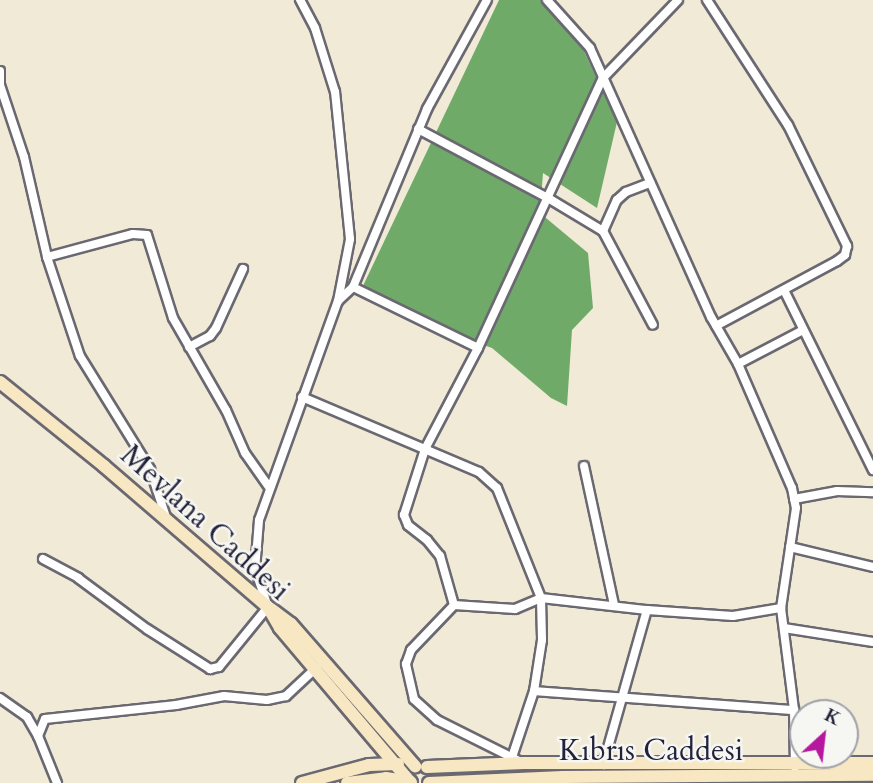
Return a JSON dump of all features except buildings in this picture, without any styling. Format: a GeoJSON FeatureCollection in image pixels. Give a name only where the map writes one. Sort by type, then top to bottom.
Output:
{"type":"FeatureCollection","features":[{"type":"Feature","properties":{"kind":"main road","name":"Mevlana Caddesi"},"geometry":{"type":"LineString","coordinates":[[0,382],[291,624],[319,666]]}},
{"type":"Feature","properties":{"kind":"main road"},"geometry":{"type":"LineString","coordinates":[[319,666],[412,783]]}},
{"type":"Feature","properties":{"kind":"main road"},"geometry":{"type":"LineString","coordinates":[[319,666],[431,776],[428,783]]}},
{"type":"Feature","properties":{"kind":"main road"},"geometry":{"type":"LineString","coordinates":[[302,783],[369,765],[418,766],[518,760],[764,774],[789,764]]}},
{"type":"Feature","properties":{"kind":"main road"},"geometry":{"type":"LineString","coordinates":[[412,783],[409,773],[418,766]]}},
{"type":"Feature","properties":{"kind":"main road","name":"Kıbrıs Caddesi"},"geometry":{"type":"LineString","coordinates":[[428,783],[764,774],[873,775]]}},
{"type":"Feature","properties":{"kind":"main road"},"geometry":{"type":"LineString","coordinates":[[356,782],[397,779],[412,783]]}},
{"type":"Feature","properties":{"kind":"street"},"geometry":{"type":"LineString","coordinates":[[43,559],[78,578],[147,629],[211,669],[219,667],[268,607],[255,570],[259,520],[338,301],[350,239],[335,92],[315,28],[300,0]]}},
{"type":"Feature","properties":{"kind":"street"},"geometry":{"type":"LineString","coordinates":[[338,301],[353,287],[418,129],[487,0]]}},
{"type":"Feature","properties":{"kind":"street"},"geometry":{"type":"LineString","coordinates":[[547,0],[590,48],[716,326],[738,363],[794,499],[796,508],[781,608],[793,699]]}},
{"type":"Feature","properties":{"kind":"street"},"geometry":{"type":"LineString","coordinates":[[454,605],[440,556],[427,540],[408,525],[404,515],[425,449],[478,348],[603,78],[677,0]]}},
{"type":"Feature","properties":{"kind":"street"},"geometry":{"type":"LineString","coordinates":[[707,0],[788,125],[847,246],[845,255],[837,261],[716,326]]}},
{"type":"Feature","properties":{"kind":"street"},"geometry":{"type":"LineString","coordinates":[[0,71],[0,85],[24,157],[47,257],[80,356],[150,469],[167,520]]}},
{"type":"Feature","properties":{"kind":"street"},"geometry":{"type":"LineString","coordinates":[[418,129],[548,198],[603,231],[653,325]]}},
{"type":"Feature","properties":{"kind":"street"},"geometry":{"type":"LineString","coordinates":[[603,231],[617,200],[626,192],[650,183]]}},
{"type":"Feature","properties":{"kind":"street"},"geometry":{"type":"LineString","coordinates":[[47,257],[133,234],[147,234],[173,318],[226,410],[245,453],[270,487]]}},
{"type":"Feature","properties":{"kind":"street"},"geometry":{"type":"LineString","coordinates":[[189,346],[210,336],[216,328],[243,269]]}},
{"type":"Feature","properties":{"kind":"street"},"geometry":{"type":"LineString","coordinates":[[353,287],[478,348]]}},
{"type":"Feature","properties":{"kind":"street"},"geometry":{"type":"LineString","coordinates":[[783,290],[873,470]]}},
{"type":"Feature","properties":{"kind":"street"},"geometry":{"type":"LineString","coordinates":[[738,363],[803,330]]}},
{"type":"Feature","properties":{"kind":"street"},"geometry":{"type":"LineString","coordinates":[[302,397],[483,474],[494,484],[541,598],[541,640],[534,691],[518,760],[436,720],[414,699],[407,664],[411,650],[454,605]]}},
{"type":"Feature","properties":{"kind":"street"},"geometry":{"type":"LineString","coordinates":[[584,466],[614,604]]}},
{"type":"Feature","properties":{"kind":"street"},"geometry":{"type":"LineString","coordinates":[[794,499],[837,491],[873,492]]}},
{"type":"Feature","properties":{"kind":"street"},"geometry":{"type":"LineString","coordinates":[[790,547],[873,567]]}},
{"type":"Feature","properties":{"kind":"street"},"geometry":{"type":"LineString","coordinates":[[454,605],[515,609],[541,598],[614,604],[648,610],[733,615],[781,608]]}},
{"type":"Feature","properties":{"kind":"street"},"geometry":{"type":"LineString","coordinates":[[603,765],[648,610]]}},
{"type":"Feature","properties":{"kind":"street"},"geometry":{"type":"LineString","coordinates":[[784,628],[873,642]]}},
{"type":"Feature","properties":{"kind":"street"},"geometry":{"type":"LineString","coordinates":[[38,736],[45,719],[176,705],[224,696],[267,701],[286,696],[319,666]]}},
{"type":"Feature","properties":{"kind":"street"},"geometry":{"type":"LineString","coordinates":[[534,691],[789,710]]}},
{"type":"Feature","properties":{"kind":"street"},"geometry":{"type":"LineString","coordinates":[[0,698],[27,718],[38,736],[57,783]]}},
{"type":"Feature","properties":{"kind":"street"},"geometry":{"type":"LineString","coordinates":[[794,769],[794,776]]}},
{"type":"Feature","properties":{"kind":"green space"},"geometry":{"type":"Polygon","coordinates":[[[499,0],[542,0],[582,47],[617,122],[597,208],[543,173],[540,213],[588,253],[593,308],[572,330],[567,406],[551,398],[492,348],[430,326],[361,290],[499,0]]]}}]}
